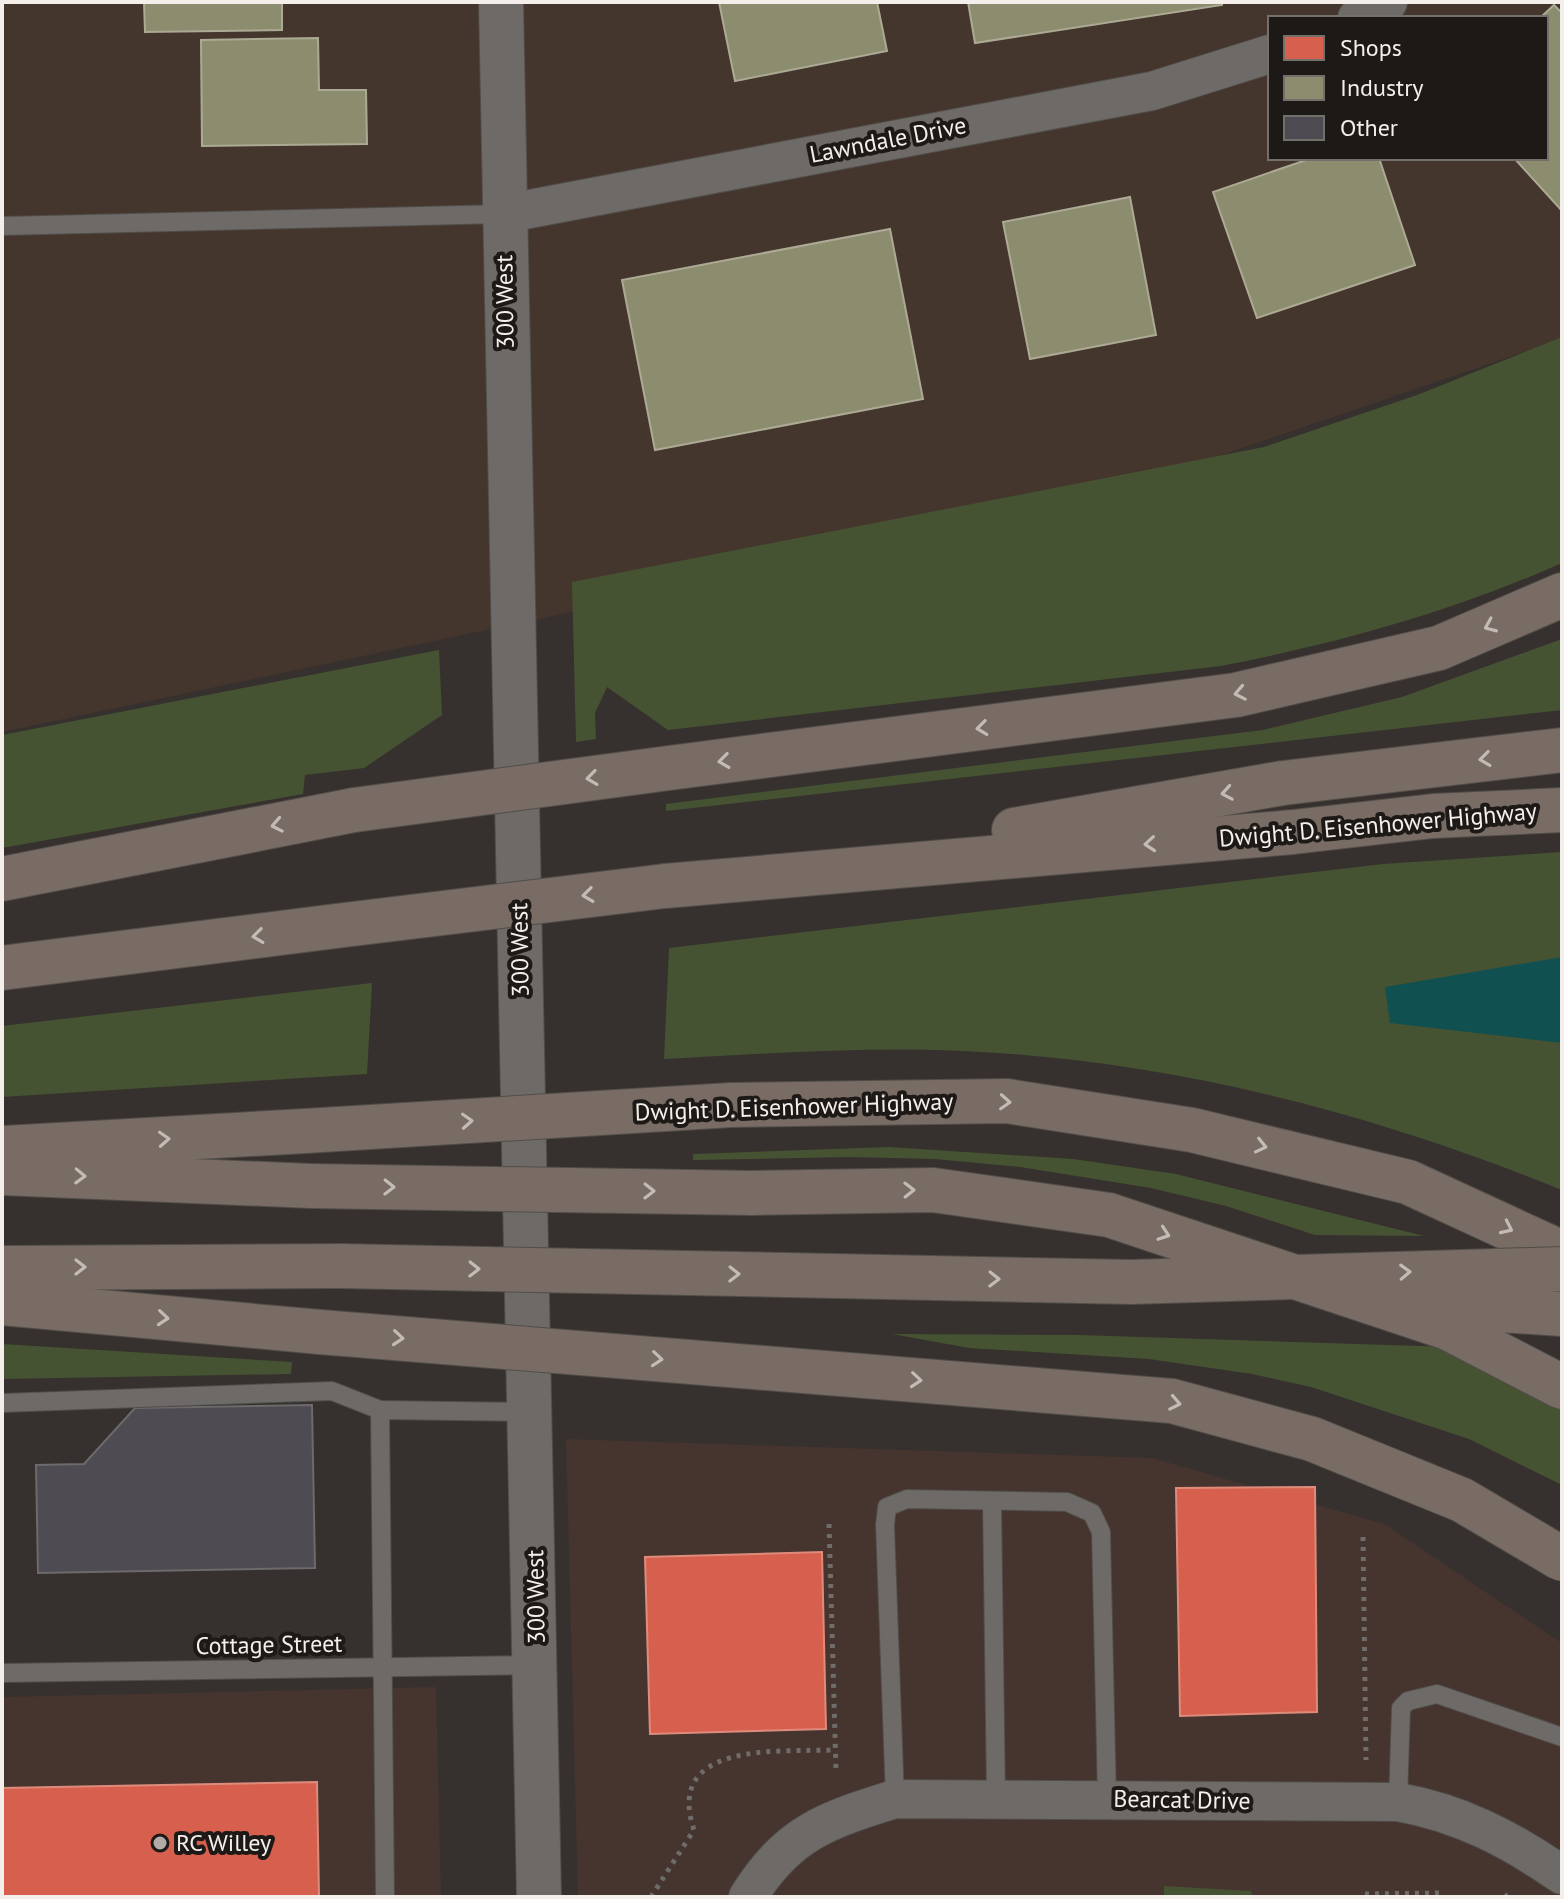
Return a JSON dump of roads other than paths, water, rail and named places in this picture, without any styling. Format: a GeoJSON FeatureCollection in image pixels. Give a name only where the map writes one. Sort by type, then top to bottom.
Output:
{"type":"FeatureCollection","features":[{"type":"Feature","properties":{"kind":"highway"},"geometry":{"type":"LineString","coordinates":[[2,879],[354,810],[1236,695],[1439,648],[1562,595]]}},
{"type":"Feature","properties":{"kind":"highway"},"geometry":{"type":"LineString","coordinates":[[731,879],[1283,783],[1562,750]]}},
{"type":"Feature","properties":{"kind":"highway","name":"Dwight D. Eisenhower Highway"},"geometry":{"type":"LineString","coordinates":[[2,968],[731,879],[1277,833],[1433,816],[1562,810]]}},
{"type":"Feature","properties":{"kind":"highway","name":"Dwight D. Eisenhower Highway"},"geometry":{"type":"LineString","coordinates":[[2,1148],[731,1105],[1007,1101],[1192,1130],[1408,1182],[1562,1253]]}},
{"type":"Feature","properties":{"kind":"highway"},"geometry":{"type":"LineString","coordinates":[[2,1173],[311,1186],[752,1193],[933,1190],[1109,1215],[1448,1328],[1562,1387]]}},
{"type":"Feature","properties":{"kind":"highway"},"geometry":{"type":"LineString","coordinates":[[2,1268],[340,1266],[1131,1282],[1562,1269]]}},
{"type":"Feature","properties":{"kind":"highway"},"geometry":{"type":"LineString","coordinates":[[1131,1282],[1562,1314]]}},
{"type":"Feature","properties":{"kind":"highway"},"geometry":{"type":"LineString","coordinates":[[2,1303],[1172,1401],[1312,1439],[1462,1500],[1562,1559]]}},
{"type":"Feature","properties":{"kind":"main road","name":"300 West"},"geometry":{"type":"LineString","coordinates":[[501,2],[503,214],[537,1665],[539,1897]]}},
{"type":"Feature","properties":{"kind":"street"},"geometry":{"type":"LineString","coordinates":[[1361,16],[1388,2]]}},
{"type":"Feature","properties":{"kind":"street","name":"Lawndale Drive"},"geometry":{"type":"LineString","coordinates":[[503,214],[1152,91],[1268,55]]}},
{"type":"Feature","properties":{"kind":"street","name":"Bearcat Drive"},"geometry":{"type":"LineString","coordinates":[[748,1897],[793,1840],[836,1818],[895,1799],[1398,1802],[1433,1808],[1473,1822],[1525,1849],[1562,1875]]}},
{"type":"Feature","properties":{"kind":"lane"},"geometry":{"type":"LineString","coordinates":[[2,226],[503,214]]}},
{"type":"Feature","properties":{"kind":"lane"},"geometry":{"type":"LineString","coordinates":[[2,1403],[332,1391],[380,1410],[531,1412]]}},
{"type":"Feature","properties":{"kind":"lane"},"geometry":{"type":"LineString","coordinates":[[380,1410],[380,1668],[385,1897]]}},
{"type":"Feature","properties":{"kind":"lane"},"geometry":{"type":"LineString","coordinates":[[895,1799],[887,1507],[907,1499],[1067,1502],[1092,1513],[1101,1532],[1107,1799]]}},
{"type":"Feature","properties":{"kind":"lane"},"geometry":{"type":"LineString","coordinates":[[992,1501],[996,1798]]}},
{"type":"Feature","properties":{"kind":"lane","name":"Cottage Street"},"geometry":{"type":"LineString","coordinates":[[2,1673],[537,1665]]}},
{"type":"Feature","properties":{"kind":"lane"},"geometry":{"type":"LineString","coordinates":[[1398,1802],[1401,1708],[1408,1701],[1437,1694],[1562,1737]]}},
{"type":"Feature","properties":{"kind":"water"},"geometry":{"type":"Polygon","coordinates":[[[1562,957],[1562,1043],[1390,1023],[1385,987],[1562,957]]]}},
{"type":"Feature","properties":{"kind":"place","name":"RC Willey"},"geometry":{"type":"Point","coordinates":[160,1843]}}]}
